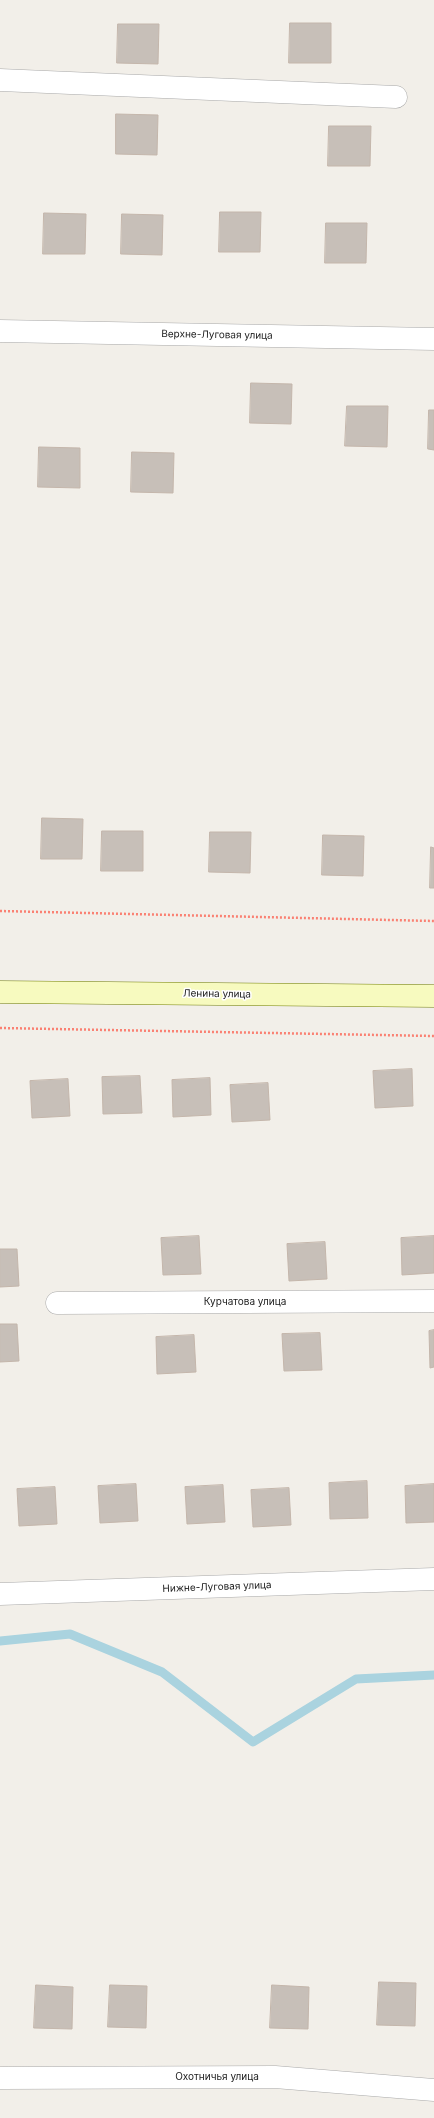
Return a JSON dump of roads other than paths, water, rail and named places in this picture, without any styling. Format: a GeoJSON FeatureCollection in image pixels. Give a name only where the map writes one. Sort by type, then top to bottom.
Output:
{"type":"FeatureCollection","features":[{"type":"Feature","properties":{"kind":"main road","name":"Ленина улица"},"geometry":{"type":"LineString","coordinates":[[0,992],[434,996]]}},
{"type":"Feature","properties":{"kind":"street"},"geometry":{"type":"LineString","coordinates":[[0,80],[396,97]]}},
{"type":"Feature","properties":{"kind":"street","name":"Верхне-Луговая улица"},"geometry":{"type":"LineString","coordinates":[[0,331],[434,339]]}},
{"type":"Feature","properties":{"kind":"street","name":"Курчатова улица"},"geometry":{"type":"LineString","coordinates":[[57,1303],[434,1301]]}},
{"type":"Feature","properties":{"kind":"street","name":"Нижне-Луговая улица"},"geometry":{"type":"LineString","coordinates":[[0,1594],[434,1579]]}},
{"type":"Feature","properties":{"kind":"street","name":"Охотничья улица"},"geometry":{"type":"LineString","coordinates":[[0,2078],[275,2077],[434,2090]]}},
{"type":"Feature","properties":{"kind":"waterway"},"geometry":{"type":"LineString","coordinates":[[0,1641],[70,1634],[162,1672],[253,1742],[356,1679],[434,1675]]}}]}
